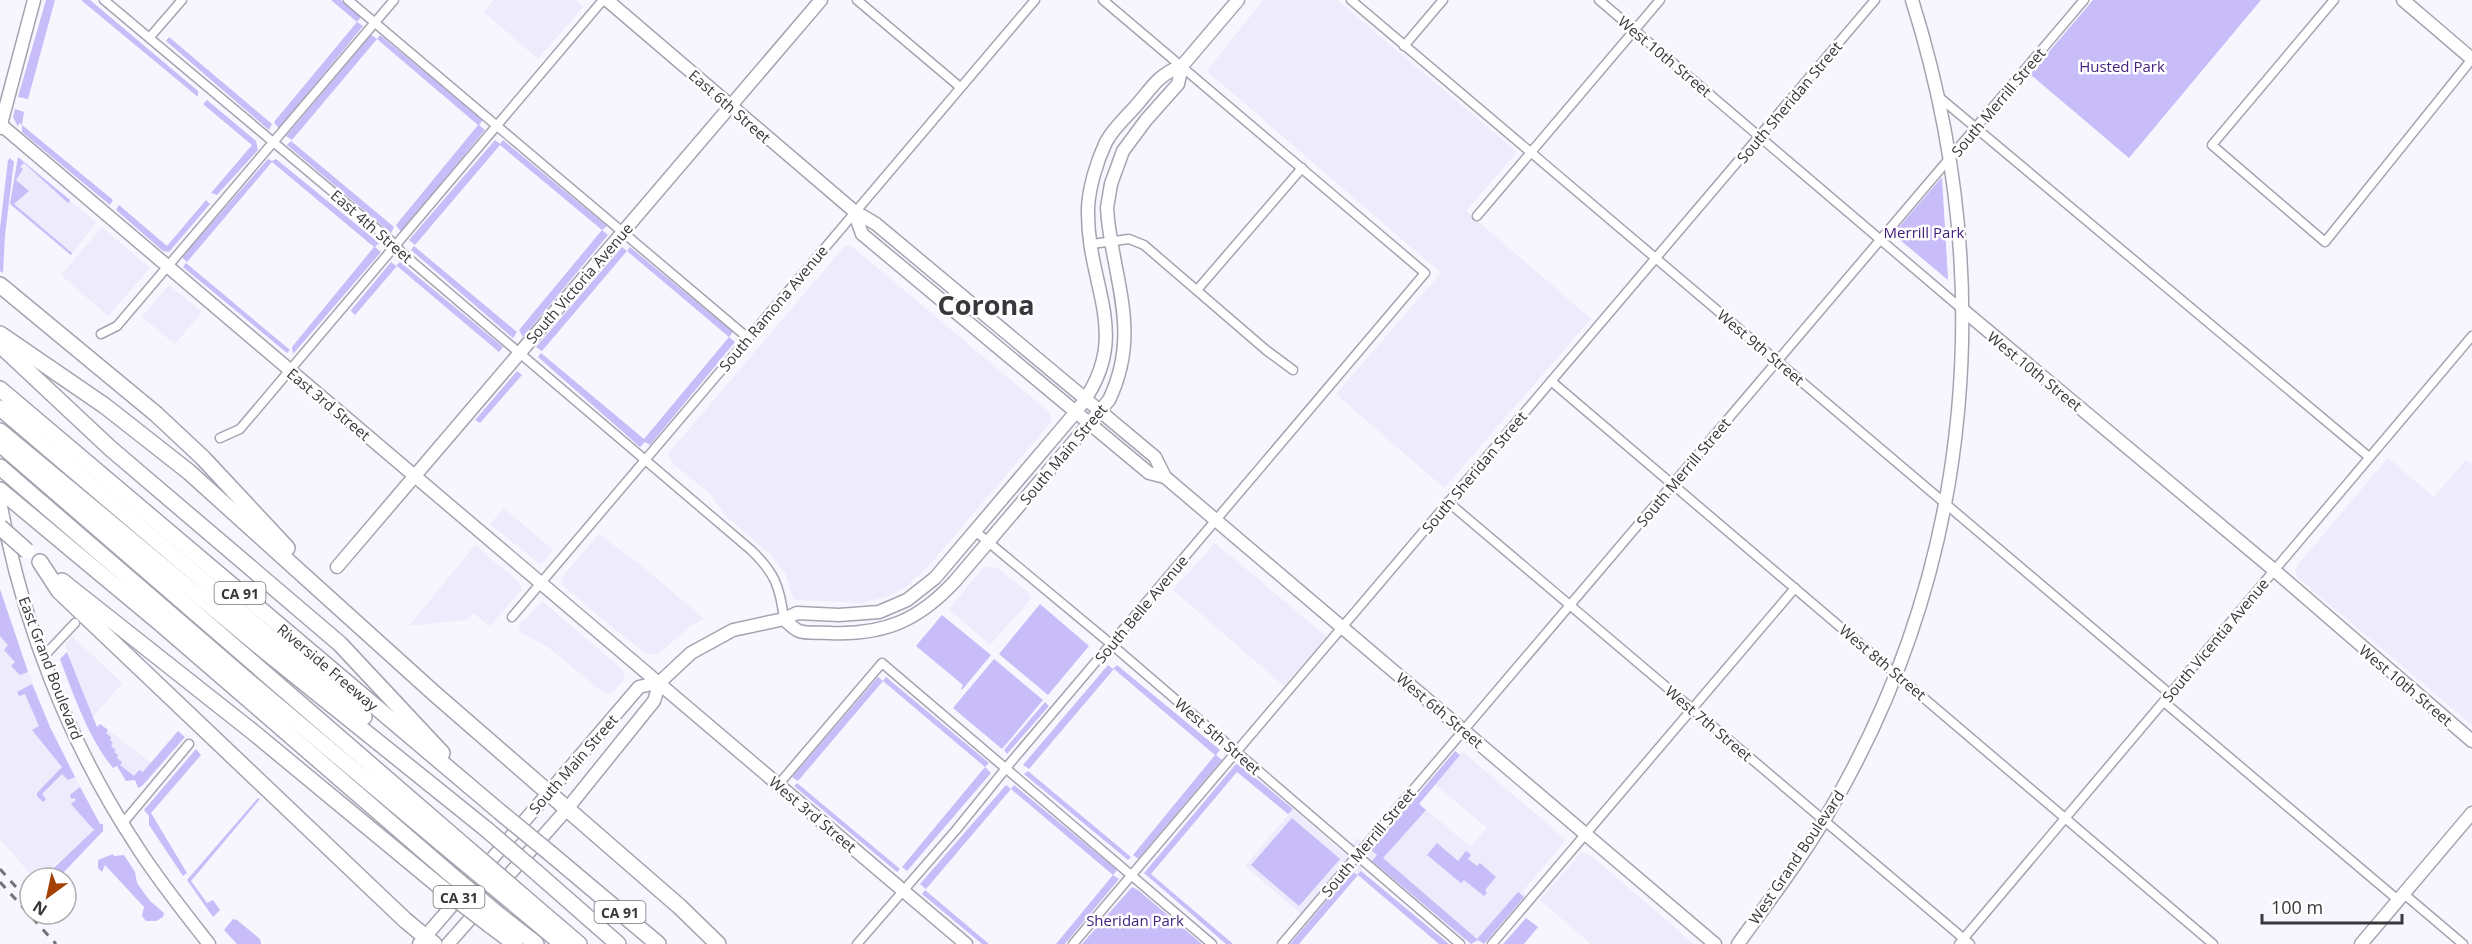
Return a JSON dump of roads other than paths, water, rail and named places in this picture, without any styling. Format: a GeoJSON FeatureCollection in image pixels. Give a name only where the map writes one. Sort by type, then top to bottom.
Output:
{"type":"FeatureCollection","features":[{"type":"Feature","properties":{"kind":"highway"},"geometry":{"type":"LineString","coordinates":[[3,287],[156,414],[203,458],[374,639]]}},
{"type":"Feature","properties":{"kind":"highway"},"geometry":{"type":"LineString","coordinates":[[0,334],[7,344],[110,448],[340,644],[426,734],[467,783]]}},
{"type":"Feature","properties":{"kind":"highway"},"geometry":{"type":"LineString","coordinates":[[7,344],[105,406],[189,472],[718,944]]}},
{"type":"Feature","properties":{"kind":"highway","name":"Riverside Freeway"},"geometry":{"type":"LineString","coordinates":[[0,389],[6,407],[104,479],[658,944]]}},
{"type":"Feature","properties":{"kind":"highway"},"geometry":{"type":"LineString","coordinates":[[6,407],[438,779],[448,797]]}},
{"type":"Feature","properties":{"kind":"highway"},"geometry":{"type":"LineString","coordinates":[[4,449],[266,652],[448,797],[618,944]]}},
{"type":"Feature","properties":{"kind":"highway"},"geometry":{"type":"LineString","coordinates":[[4,449],[15,480],[253,685],[447,839]]}},
{"type":"Feature","properties":{"kind":"highway"},"geometry":{"type":"LineString","coordinates":[[4,449],[115,550],[131,558],[447,839],[535,914],[579,944]]}},
{"type":"Feature","properties":{"kind":"highway"},"geometry":{"type":"LineString","coordinates":[[0,490],[8,501],[161,624],[449,873],[516,944]]}},
{"type":"Feature","properties":{"kind":"highway"},"geometry":{"type":"LineString","coordinates":[[0,527],[438,885],[536,944]]}},
{"type":"Feature","properties":{"kind":"highway"},"geometry":{"type":"LineString","coordinates":[[40,562],[59,591],[426,942]]}},
{"type":"Feature","properties":{"kind":"highway"},"geometry":{"type":"LineString","coordinates":[[535,914],[562,944]]}},
{"type":"Feature","properties":{"kind":"main road"},"geometry":{"type":"LineString","coordinates":[[0,126],[6,84],[34,0]]}},
{"type":"Feature","properties":{"kind":"main road","name":"East 6th Street"},"geometry":{"type":"LineString","coordinates":[[605,0],[854,211],[876,224],[1100,411]]}},
{"type":"Feature","properties":{"kind":"main road","name":"South Victoria Avenue"},"geometry":{"type":"LineString","coordinates":[[337,567],[821,0]]}},
{"type":"Feature","properties":{"kind":"main road","name":"South Main Street"},"geometry":{"type":"LineString","coordinates":[[784,619],[799,631],[851,634],[899,624],[921,612],[943,595],[1109,400],[1119,378],[1125,346],[1125,321],[1110,241],[1107,208],[1111,184],[1123,151],[1146,120],[1178,84],[1182,66],[1238,0]]}},
{"type":"Feature","properties":{"kind":"main road","name":"West Grand Boulevard"},"geometry":{"type":"LineString","coordinates":[[1738,944],[1824,822],[1861,753],[1896,673],[1924,591],[1945,503],[1960,399],[1964,310],[1961,259],[1950,159],[1939,97],[1912,0]]}},
{"type":"Feature","properties":{"kind":"main road"},"geometry":{"type":"LineString","coordinates":[[2403,0],[2472,59]]}},
{"type":"Feature","properties":{"kind":"main road","name":"South Main Street"},"geometry":{"type":"LineString","coordinates":[[448,944],[567,810],[654,701],[660,682],[690,653],[733,630],[784,619],[797,613],[839,615],[879,612],[918,593],[975,531],[1086,400],[1101,372],[1106,345],[1103,300],[1092,244],[1088,206],[1093,179],[1106,142],[1165,72],[1182,66]]}},
{"type":"Feature","properties":{"kind":"main road","name":"East 3rd Street"},"geometry":{"type":"LineString","coordinates":[[0,126],[502,551],[518,555],[531,567],[539,581]]}},
{"type":"Feature","properties":{"kind":"main road","name":"East 6th Street"},"geometry":{"type":"LineString","coordinates":[[854,211],[862,234],[1089,425]]}},
{"type":"Feature","properties":{"kind":"main road","name":"West 10th Street"},"geometry":{"type":"LineString","coordinates":[[1964,310],[2274,570],[2472,741]]}},
{"type":"Feature","properties":{"kind":"main road","name":"West 6th Street"},"geometry":{"type":"LineString","coordinates":[[1100,411],[1155,457],[1165,477],[1715,944]]}},
{"type":"Feature","properties":{"kind":"main road","name":"West 6th Street"},"geometry":{"type":"LineString","coordinates":[[1089,425],[1149,473],[1165,477]]}},
{"type":"Feature","properties":{"kind":"main road","name":"East Grand Boulevard"},"geometry":{"type":"LineString","coordinates":[[8,501],[4,549],[43,657],[83,753],[150,866],[209,944]]}},
{"type":"Feature","properties":{"kind":"main road"},"geometry":{"type":"LineString","coordinates":[[539,581],[660,682]]}},
{"type":"Feature","properties":{"kind":"main road","name":"South Main Street"},"geometry":{"type":"LineString","coordinates":[[426,942],[548,792],[639,687],[660,682]]}},
{"type":"Feature","properties":{"kind":"main road","name":"West 3rd Street"},"geometry":{"type":"LineString","coordinates":[[660,682],[966,944]]}},
{"type":"Feature","properties":{"kind":"main road"},"geometry":{"type":"LineString","coordinates":[[2361,944],[2472,813]]}},
{"type":"Feature","properties":{"kind":"street","name":"East 4th Street"},"geometry":{"type":"LineString","coordinates":[[104,0],[520,352],[767,566],[776,579],[780,591],[784,619]]}},
{"type":"Feature","properties":{"kind":"street"},"geometry":{"type":"LineString","coordinates":[[150,37],[182,0]]}},
{"type":"Feature","properties":{"kind":"street"},"geometry":{"type":"LineString","coordinates":[[348,0],[748,338]]}},
{"type":"Feature","properties":{"kind":"street"},"geometry":{"type":"LineString","coordinates":[[101,334],[117,326],[394,0]]}},
{"type":"Feature","properties":{"kind":"street"},"geometry":{"type":"LineString","coordinates":[[220,438],[240,429],[605,0]]}},
{"type":"Feature","properties":{"kind":"street"},"geometry":{"type":"LineString","coordinates":[[857,0],[960,87]]}},
{"type":"Feature","properties":{"kind":"street","name":"South Ramona Avenue"},"geometry":{"type":"LineString","coordinates":[[512,617],[642,457],[748,338],[1035,0]]}},
{"type":"Feature","properties":{"kind":"street"},"geometry":{"type":"LineString","coordinates":[[1103,0],[1302,168],[1197,290]]}},
{"type":"Feature","properties":{"kind":"street","name":"West 9th Street"},"geometry":{"type":"LineString","coordinates":[[1351,0],[1945,503],[2167,698],[2401,897],[2463,944]]}},
{"type":"Feature","properties":{"kind":"street"},"geometry":{"type":"LineString","coordinates":[[1404,46],[1443,0]]}},
{"type":"Feature","properties":{"kind":"street","name":"West 10th Street"},"geometry":{"type":"LineString","coordinates":[[1599,0],[1964,310]]}},
{"type":"Feature","properties":{"kind":"street"},"geometry":{"type":"LineString","coordinates":[[1477,216],[1660,0]]}},
{"type":"Feature","properties":{"kind":"street","name":"South Sheridan Street"},"geometry":{"type":"LineString","coordinates":[[1073,944],[1875,0]]}},
{"type":"Feature","properties":{"kind":"street","name":"South Merrill Street"},"geometry":{"type":"LineString","coordinates":[[1282,944],[2084,0]]}},
{"type":"Feature","properties":{"kind":"street"},"geometry":{"type":"LineString","coordinates":[[2334,0],[2212,145],[2325,242],[2472,59]]}},
{"type":"Feature","properties":{"kind":"street"},"geometry":{"type":"LineString","coordinates":[[1939,97],[2369,457]]}},
{"type":"Feature","properties":{"kind":"street","name":"South Belle Avenue"},"geometry":{"type":"LineString","coordinates":[[857,944],[1425,273],[1302,168]]}},
{"type":"Feature","properties":{"kind":"street"},"geometry":{"type":"LineString","coordinates":[[1092,244],[1129,240],[1144,245],[1258,344],[1293,370]]}},
{"type":"Feature","properties":{"kind":"street","name":"South Vicentia Avenue"},"geometry":{"type":"LineString","coordinates":[[1964,942],[2065,816],[2472,336]]}},
{"type":"Feature","properties":{"kind":"street","name":"West 8th Street"},"geometry":{"type":"LineString","coordinates":[[1551,381],[2213,944]]}},
{"type":"Feature","properties":{"kind":"street","name":"West 7th Street"},"geometry":{"type":"LineString","coordinates":[[1448,502],[1964,942]]}},
{"type":"Feature","properties":{"kind":"street","name":"West 5th Street"},"geometry":{"type":"LineString","coordinates":[[975,531],[1111,644],[1460,944]]}},
{"type":"Feature","properties":{"kind":"street"},"geometry":{"type":"LineString","coordinates":[[1492,944],[1795,588]]}},
{"type":"Feature","properties":{"kind":"street"},"geometry":{"type":"LineString","coordinates":[[43,657],[75,623]]}},
{"type":"Feature","properties":{"kind":"street"},"geometry":{"type":"LineString","coordinates":[[778,785],[882,663],[1212,944]]}},
{"type":"Feature","properties":{"kind":"street"},"geometry":{"type":"LineString","coordinates":[[123,823],[189,744]]}},
{"type":"Feature","properties":{"kind":"railway"},"geometry":{"type":"LineString","coordinates":[[0,869],[16,887]]}},
{"type":"Feature","properties":{"kind":"railway"},"geometry":{"type":"LineString","coordinates":[[0,882],[56,944]]}},
{"type":"Feature","properties":{"kind":"district","name":"Corona"},"geometry":{"type":"Point","coordinates":[986,304]}},
{"type":"Feature","properties":{"kind":"park label","name":"Husted Park"},"geometry":{"type":"Point","coordinates":[2122,66]}},
{"type":"Feature","properties":{"kind":"park label","name":"Merrill Park"},"geometry":{"type":"Point","coordinates":[1924,232]}},
{"type":"Feature","properties":{"kind":"park label","name":"Sheridan Park"},"geometry":{"type":"Point","coordinates":[1135,920]}}]}
